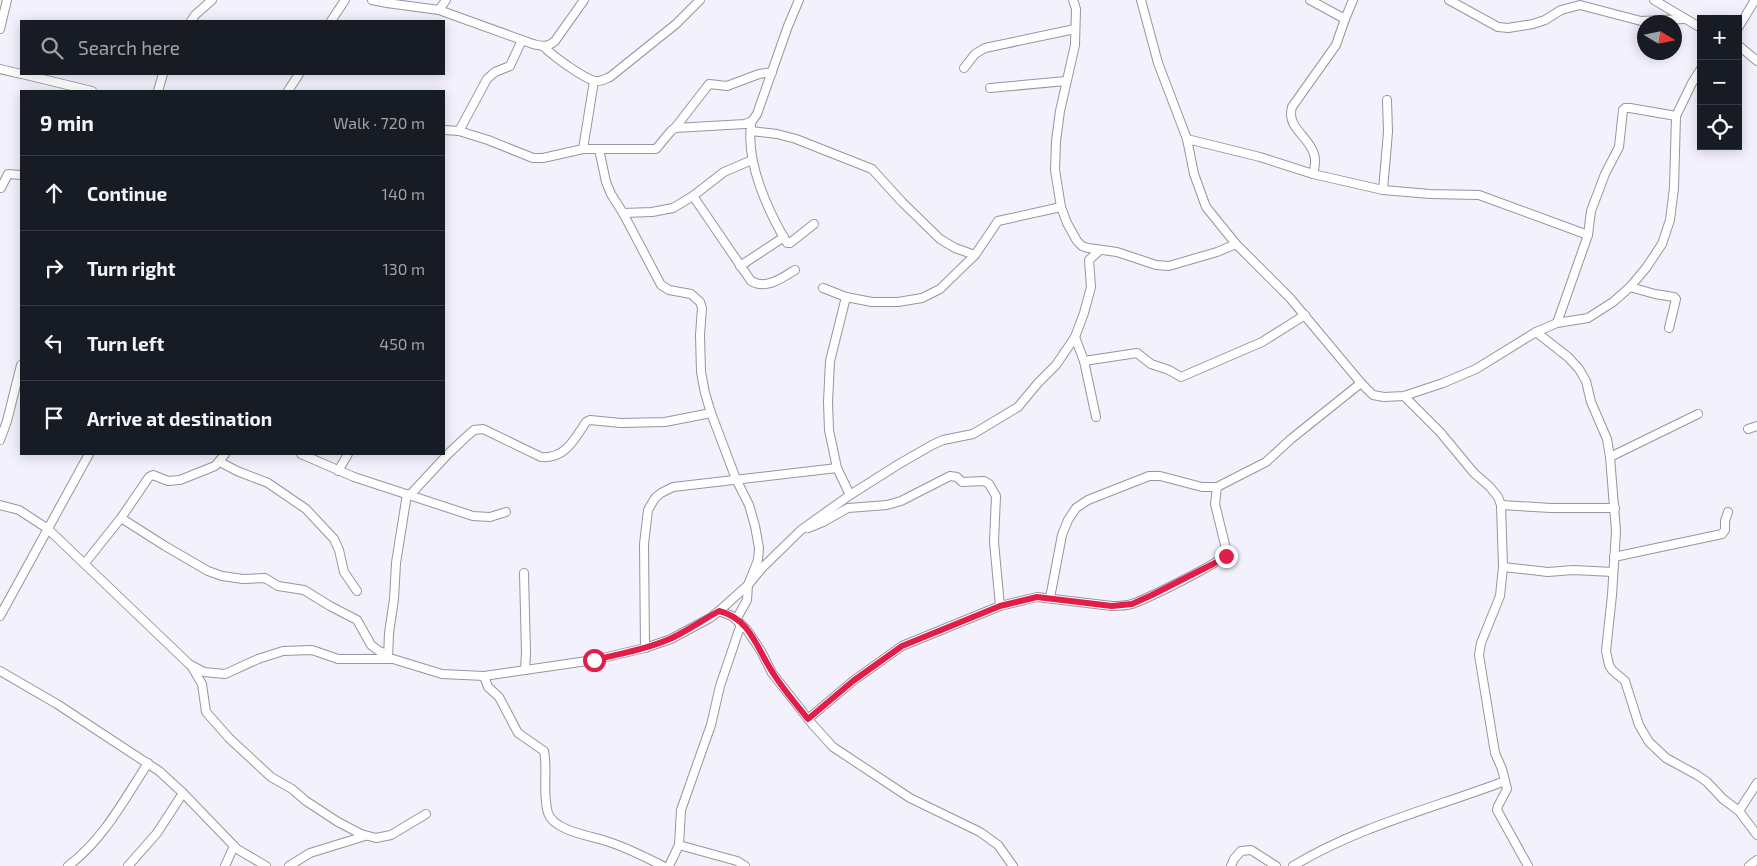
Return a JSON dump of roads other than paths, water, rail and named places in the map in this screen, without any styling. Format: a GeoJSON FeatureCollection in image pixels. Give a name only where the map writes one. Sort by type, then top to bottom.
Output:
{"type":"FeatureCollection","features":[{"type":"Feature","properties":{"kind":"street"},"geometry":{"type":"LineString","coordinates":[[0,29],[7,0]]}},
{"type":"Feature","properties":{"kind":"street"},"geometry":{"type":"LineString","coordinates":[[192,20],[212,0]]}},
{"type":"Feature","properties":{"kind":"street"},"geometry":{"type":"LineString","coordinates":[[332,20],[345,0]]}},
{"type":"Feature","properties":{"kind":"street"},"geometry":{"type":"LineString","coordinates":[[372,0],[439,10],[544,47],[554,56],[594,81],[602,81],[610,77],[676,24],[700,0]]}},
{"type":"Feature","properties":{"kind":"street"},"geometry":{"type":"LineString","coordinates":[[439,10],[446,0]]}},
{"type":"Feature","properties":{"kind":"street"},"geometry":{"type":"LineString","coordinates":[[799,0],[757,114],[752,122],[750,145],[752,160],[760,186],[788,243],[814,224]]}},
{"type":"Feature","properties":{"kind":"street"},"geometry":{"type":"LineString","coordinates":[[1073,0],[1076,9],[1073,58],[1066,81],[1056,141],[1055,170],[1061,207],[1077,241],[1082,246],[1117,252],[1156,265],[1169,266],[1217,252],[1236,244]]}},
{"type":"Feature","properties":{"kind":"street"},"geometry":{"type":"LineString","coordinates":[[1141,0],[1158,64],[1187,139],[1194,174],[1206,207],[1236,244],[1304,315],[1361,383],[1373,395],[1384,397],[1404,396],[1443,383],[1476,369],[1536,332],[1557,322],[1588,318],[1613,302],[1630,287],[1662,244],[1670,220],[1674,188],[1676,116],[1697,75]]}},
{"type":"Feature","properties":{"kind":"street"},"geometry":{"type":"LineString","coordinates":[[1310,0],[1345,19]]}},
{"type":"Feature","properties":{"kind":"street"},"geometry":{"type":"LineString","coordinates":[[1313,174],[1315,165],[1314,154],[1308,141],[1293,124],[1290,114],[1292,107],[1336,45],[1353,0]]}},
{"type":"Feature","properties":{"kind":"street"},"geometry":{"type":"LineString","coordinates":[[1449,0],[1498,27],[1508,28],[1546,20],[1561,10],[1580,5],[1641,21],[1684,19]]}},
{"type":"Feature","properties":{"kind":"street"},"geometry":{"type":"LineString","coordinates":[[1654,0],[1697,26]]}},
{"type":"Feature","properties":{"kind":"street"},"geometry":{"type":"LineString","coordinates":[[1742,21],[1755,0]]}},
{"type":"Feature","properties":{"kind":"street"},"geometry":{"type":"LineString","coordinates":[[544,47],[555,41],[580,1]]}},
{"type":"Feature","properties":{"kind":"street"},"geometry":{"type":"LineString","coordinates":[[964,68],[975,54],[985,48],[1075,29]]}},
{"type":"Feature","properties":{"kind":"street"},"geometry":{"type":"LineString","coordinates":[[459,131],[487,79],[495,72],[510,66],[522,40]]}},
{"type":"Feature","properties":{"kind":"street"},"geometry":{"type":"LineString","coordinates":[[1742,48],[1757,61]]}},
{"type":"Feature","properties":{"kind":"street"},"geometry":{"type":"LineString","coordinates":[[0,69],[20,74]]}},
{"type":"Feature","properties":{"kind":"street"},"geometry":{"type":"LineString","coordinates":[[445,130],[459,131],[488,140],[533,158],[544,158],[583,149],[656,149],[709,84],[727,86],[759,74],[772,72]]}},
{"type":"Feature","properties":{"kind":"street"},"geometry":{"type":"LineString","coordinates":[[26,75],[88,90]]}},
{"type":"Feature","properties":{"kind":"street"},"geometry":{"type":"LineString","coordinates":[[158,90],[163,75]]}},
{"type":"Feature","properties":{"kind":"street"},"geometry":{"type":"LineString","coordinates":[[289,90],[297,75]]}},
{"type":"Feature","properties":{"kind":"street"},"geometry":{"type":"LineString","coordinates":[[583,149],[594,81]]}},
{"type":"Feature","properties":{"kind":"street"},"geometry":{"type":"LineString","coordinates":[[990,88],[1066,81]]}},
{"type":"Feature","properties":{"kind":"street"},"geometry":{"type":"LineString","coordinates":[[1383,190],[1388,132],[1386,100]]}},
{"type":"Feature","properties":{"kind":"street"},"geometry":{"type":"LineString","coordinates":[[1557,322],[1588,235],[1591,211],[1605,174],[1619,147],[1623,110],[1630,108],[1676,116]]}},
{"type":"Feature","properties":{"kind":"street"},"geometry":{"type":"LineString","coordinates":[[675,128],[752,122]]}},
{"type":"Feature","properties":{"kind":"street"},"geometry":{"type":"LineString","coordinates":[[751,131],[777,134],[796,139],[872,169],[902,202],[940,238],[954,248],[975,255]]}},
{"type":"Feature","properties":{"kind":"street"},"geometry":{"type":"LineString","coordinates":[[1187,139],[1260,156],[1313,174],[1383,190],[1430,194],[1479,195],[1588,235]]}},
{"type":"Feature","properties":{"kind":"street"},"geometry":{"type":"LineString","coordinates":[[599,149],[606,182],[611,194],[661,285],[669,290],[691,294],[700,302],[702,308],[700,335],[702,372],[711,413],[736,479],[749,505],[759,548],[758,560],[748,585],[747,600],[720,686],[711,725],[681,810],[679,845],[669,866]]}},
{"type":"Feature","properties":{"kind":"street"},"geometry":{"type":"LineString","coordinates":[[623,213],[652,212],[673,208],[693,196],[724,172],[752,160]]}},
{"type":"Feature","properties":{"kind":"street"},"geometry":{"type":"LineString","coordinates":[[1,188],[8,174],[20,175]]}},
{"type":"Feature","properties":{"kind":"street"},"geometry":{"type":"LineString","coordinates":[[693,196],[751,281],[756,284],[765,285],[795,270]]}},
{"type":"Feature","properties":{"kind":"street"},"geometry":{"type":"LineString","coordinates":[[823,288],[846,297],[872,302],[898,302],[922,298],[940,289],[975,255],[998,221],[1061,207]]}},
{"type":"Feature","properties":{"kind":"street"},"geometry":{"type":"LineString","coordinates":[[740,266],[784,237]]}},
{"type":"Feature","properties":{"kind":"street"},"geometry":{"type":"LineString","coordinates":[[121,518],[208,571],[243,579],[264,578],[278,586],[304,590],[330,606],[356,618],[371,645],[387,656],[442,674],[484,676],[594,660],[645,648],[710,618],[748,585],[762,568],[802,530],[850,495],[932,445],[944,440],[973,434],[1018,407],[1056,365],[1075,337],[1091,287],[1089,260],[1100,250]]}},
{"type":"Feature","properties":{"kind":"street"},"geometry":{"type":"LineString","coordinates":[[1630,287],[1676,299],[1668,328]]}},
{"type":"Feature","properties":{"kind":"street"},"geometry":{"type":"LineString","coordinates":[[846,297],[830,361],[829,430],[837,468],[850,495]]}},
{"type":"Feature","properties":{"kind":"street"},"geometry":{"type":"LineString","coordinates":[[1084,361],[1137,353],[1151,364],[1169,370],[1181,377],[1262,342],[1304,315]]}},
{"type":"Feature","properties":{"kind":"street"},"geometry":{"type":"LineString","coordinates":[[1536,332],[1568,357],[1579,369],[1586,381],[1591,402],[1607,439],[1616,531],[1606,651],[1607,660],[1612,670],[1625,681],[1638,725],[1649,742],[1666,758],[1697,775],[1739,811],[1757,835]]}},
{"type":"Feature","properties":{"kind":"street"},"geometry":{"type":"LineString","coordinates":[[1075,337],[1084,361],[1096,417]]}},
{"type":"Feature","properties":{"kind":"street"},"geometry":{"type":"LineString","coordinates":[[0,440],[7,421],[20,369]]}},
{"type":"Feature","properties":{"kind":"street"},"geometry":{"type":"LineString","coordinates":[[1050,598],[1062,535],[1068,520],[1076,508],[1088,500],[1149,476],[1160,476],[1202,487],[1218,487],[1266,462],[1290,439],[1361,383]]}},
{"type":"Feature","properties":{"kind":"street"},"geometry":{"type":"LineString","coordinates":[[1404,396],[1440,432],[1474,473],[1490,487],[1498,497],[1501,505],[1502,567],[1500,596],[1481,643],[1479,655],[1494,753],[1505,781],[1507,792],[1497,810],[1528,866]]}},
{"type":"Feature","properties":{"kind":"street"},"geometry":{"type":"LineString","coordinates":[[387,656],[396,563],[409,494],[474,430],[483,429],[541,457],[550,458],[560,455],[570,446],[586,422],[590,420],[621,423],[665,422],[711,413]]}},
{"type":"Feature","properties":{"kind":"street"},"geometry":{"type":"LineString","coordinates":[[1610,457],[1698,414]]}},
{"type":"Feature","properties":{"kind":"street"},"geometry":{"type":"LineString","coordinates":[[1748,429],[1757,426]]}},
{"type":"Feature","properties":{"kind":"street"},"geometry":{"type":"LineString","coordinates":[[0,616],[88,455]]}},
{"type":"Feature","properties":{"kind":"street"},"geometry":{"type":"LineString","coordinates":[[85,563],[151,476],[168,481],[180,480],[212,467],[220,462],[224,455]]}},
{"type":"Feature","properties":{"kind":"street"},"geometry":{"type":"LineString","coordinates":[[303,455],[338,471],[482,518],[506,512]]}},
{"type":"Feature","properties":{"kind":"street"},"geometry":{"type":"LineString","coordinates":[[338,471],[347,455]]}},
{"type":"Feature","properties":{"kind":"street"},"geometry":{"type":"LineString","coordinates":[[220,462],[268,483],[306,508],[334,539],[339,550],[344,572],[357,591]]}},
{"type":"Feature","properties":{"kind":"street"},"geometry":{"type":"LineString","coordinates":[[645,648],[644,544],[648,510],[655,498],[673,488],[837,468]]}},
{"type":"Feature","properties":{"kind":"street"},"geometry":{"type":"LineString","coordinates":[[802,530],[823,522],[848,508],[887,505],[901,501],[950,476],[957,477],[962,482],[984,481],[989,484],[996,496],[994,542],[1000,606]]}},
{"type":"Feature","properties":{"kind":"street"},"geometry":{"type":"LineString","coordinates":[[808,719],[853,681],[902,646],[1000,606],[1037,597],[1124,606],[1152,595],[1224,558],[1227,548],[1215,504],[1218,487]]}},
{"type":"Feature","properties":{"kind":"street"},"geometry":{"type":"LineString","coordinates":[[0,505],[19,510],[48,529],[189,664],[202,684],[206,712],[229,738],[271,778],[292,789],[306,801],[338,822],[365,836],[376,838],[391,835],[426,814]]}},
{"type":"Feature","properties":{"kind":"street"},"geometry":{"type":"LineString","coordinates":[[1501,505],[1551,508],[1615,508]]}},
{"type":"Feature","properties":{"kind":"street"},"geometry":{"type":"LineString","coordinates":[[1614,557],[1722,534],[1725,532],[1728,512]]}},
{"type":"Feature","properties":{"kind":"street"},"geometry":{"type":"LineString","coordinates":[[1502,567],[1548,572],[1573,570],[1613,572]]}},
{"type":"Feature","properties":{"kind":"street"},"geometry":{"type":"LineString","coordinates":[[524,573],[525,670]]}},
{"type":"Feature","properties":{"kind":"street"},"geometry":{"type":"LineString","coordinates":[[0,596],[9,598]]}},
{"type":"Feature","properties":{"kind":"street"},"geometry":{"type":"LineString","coordinates":[[719,611],[739,621],[761,651],[772,673],[833,747],[910,798],[980,832],[998,845],[1013,866]]}},
{"type":"Feature","properties":{"kind":"street"},"geometry":{"type":"LineString","coordinates":[[189,664],[204,672],[222,674],[258,658],[283,651],[312,650],[338,659],[387,656]]}},
{"type":"Feature","properties":{"kind":"street"},"geometry":{"type":"LineString","coordinates":[[0,671],[56,704],[126,751],[148,763],[183,793],[234,846],[266,866]]}},
{"type":"Feature","properties":{"kind":"street"},"geometry":{"type":"LineString","coordinates":[[484,676],[488,687],[499,697],[518,733],[544,751],[546,759],[544,774],[545,794],[548,814],[551,818],[568,829],[588,837],[605,840],[663,866]]}},
{"type":"Feature","properties":{"kind":"street"},"geometry":{"type":"LineString","coordinates":[[68,866],[87,851],[106,828],[148,763]]}},
{"type":"Feature","properties":{"kind":"street"},"geometry":{"type":"LineString","coordinates":[[1293,866],[1330,845],[1372,827],[1505,781]]}},
{"type":"Feature","properties":{"kind":"street"},"geometry":{"type":"LineString","coordinates":[[1739,811],[1757,783]]}},
{"type":"Feature","properties":{"kind":"street"},"geometry":{"type":"LineString","coordinates":[[128,866],[157,833],[183,793]]}},
{"type":"Feature","properties":{"kind":"street"},"geometry":{"type":"LineString","coordinates":[[290,866],[318,850],[365,836]]}},
{"type":"Feature","properties":{"kind":"street"},"geometry":{"type":"LineString","coordinates":[[679,845],[736,861],[745,866]]}},
{"type":"Feature","properties":{"kind":"street"},"geometry":{"type":"LineString","coordinates":[[225,866],[234,846]]}},
{"type":"Feature","properties":{"kind":"street"},"geometry":{"type":"LineString","coordinates":[[1231,866],[1241,851],[1251,850],[1276,866]]}},
{"type":"Feature","properties":{"kind":"street"},"geometry":{"type":"LineString","coordinates":[[1749,866],[1757,860]]}}]}
